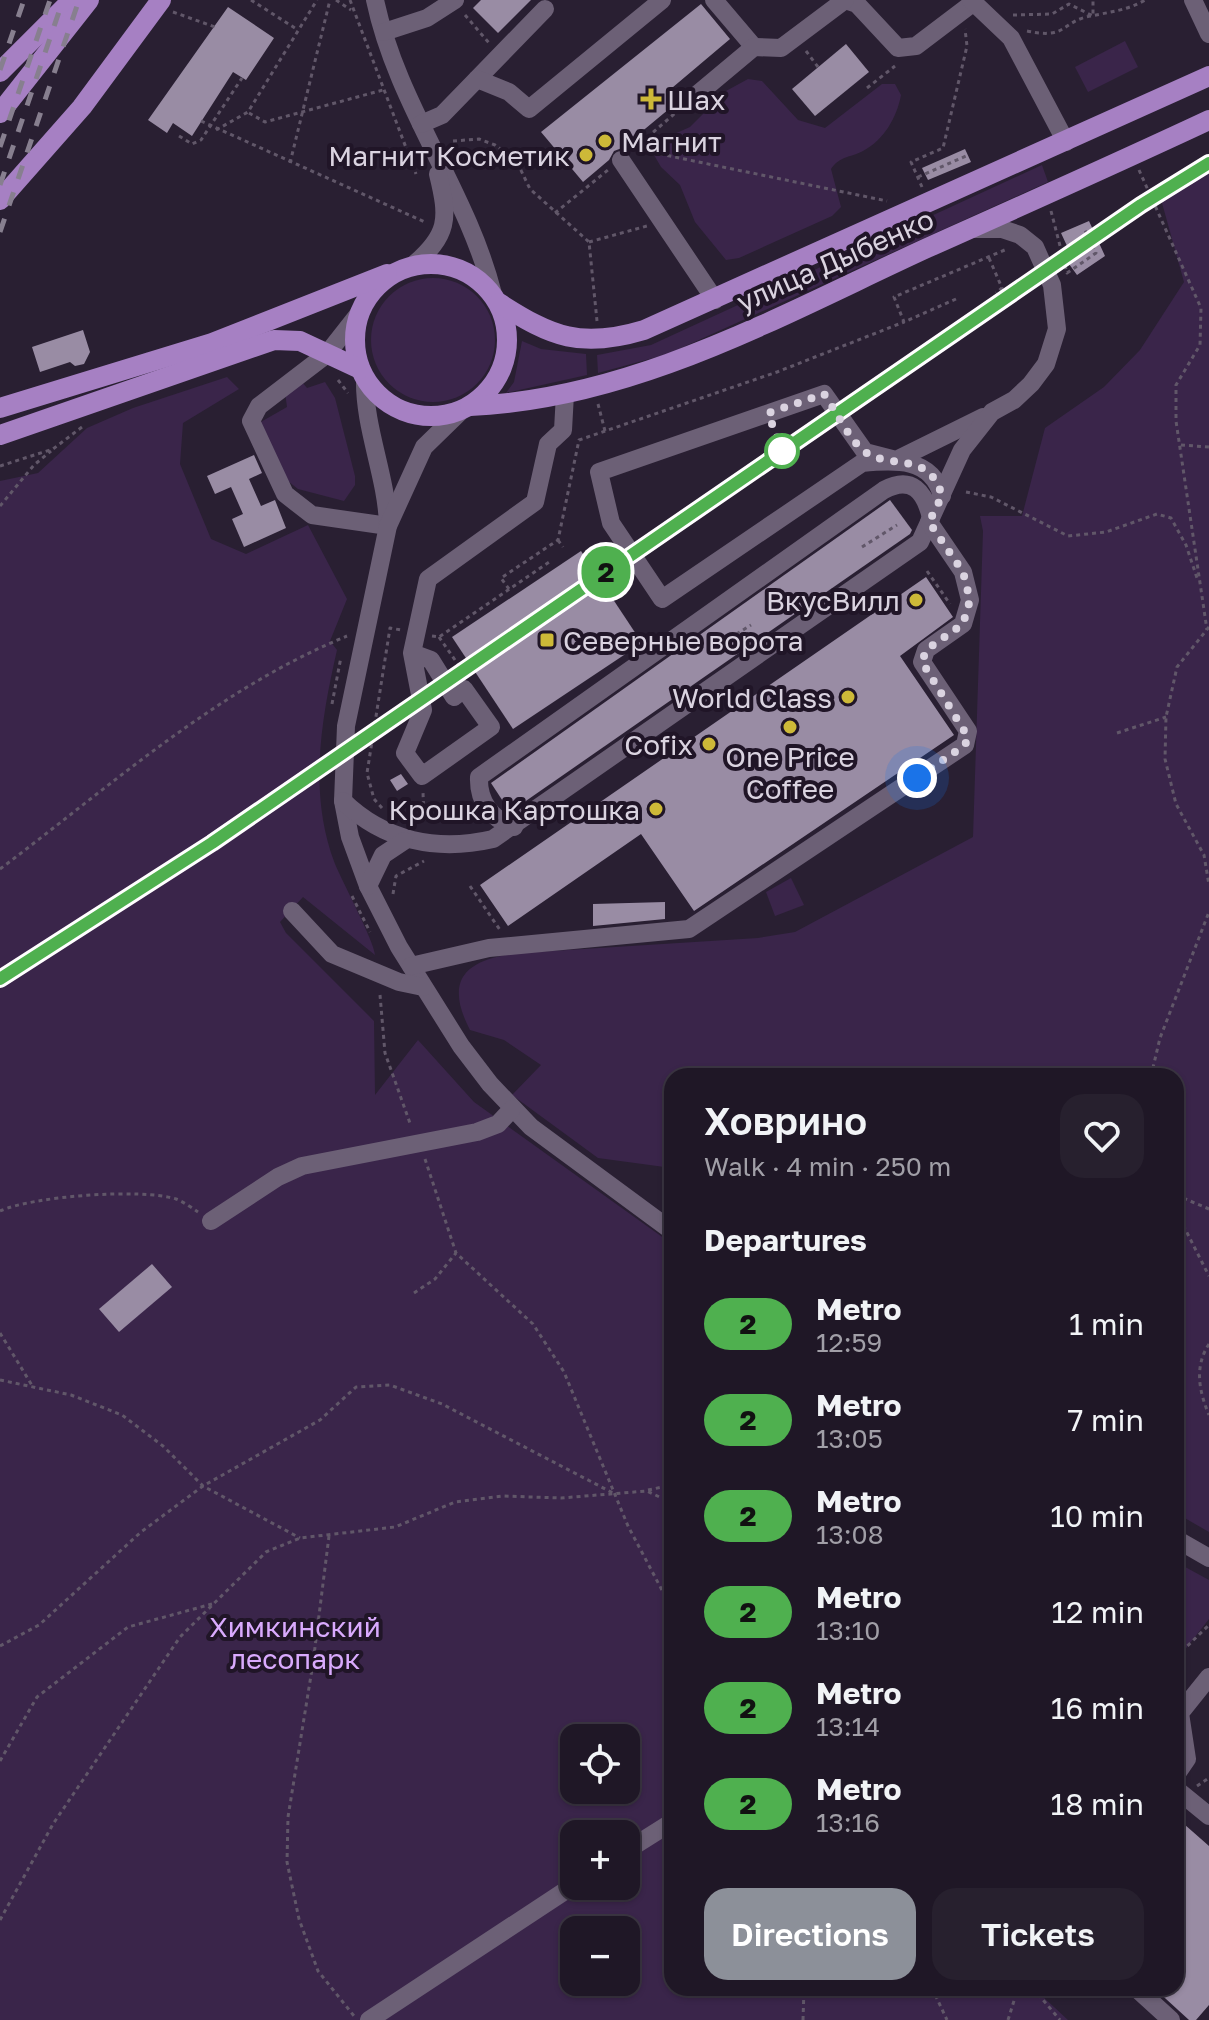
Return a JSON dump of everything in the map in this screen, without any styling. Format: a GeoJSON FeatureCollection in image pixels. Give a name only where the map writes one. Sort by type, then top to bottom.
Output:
{"type":"FeatureCollection","features":[{"type":"Feature","properties":{"kind":"main road"},"geometry":{"type":"LineString","coordinates":[[0,72],[72,0]]}},
{"type":"Feature","properties":{"kind":"main road"},"geometry":{"type":"LineString","coordinates":[[0,113],[89,0]]}},
{"type":"Feature","properties":{"kind":"main road"},"geometry":{"type":"LineString","coordinates":[[0,200],[166,5]]}},
{"type":"Feature","properties":{"kind":"main road","name":"улица Дыбенко"},"geometry":{"type":"LineString","coordinates":[[496,299],[547,331],[594,341],[644,330],[1209,76]]}},
{"type":"Feature","properties":{"kind":"main road","name":"улица Дыбенко"},"geometry":{"type":"LineString","coordinates":[[466,408],[565,394],[708,348],[1209,120]]}},
{"type":"Feature","properties":{"kind":"main road"},"geometry":{"type":"LineString","coordinates":[[0,408],[212,343],[350,286],[405,268],[434,263],[457,267],[477,278],[496,299],[508,341],[498,378],[466,408],[431,416],[401,410],[387,402],[363,374],[327,354],[300,341],[274,340],[0,435]]}},
{"type":"Feature","properties":{"kind":"main road"},"geometry":{"type":"LineString","coordinates":[[363,374],[355,350],[360,312],[369,295],[405,268]]}},
{"type":"Feature","properties":{"kind":"street"},"geometry":{"type":"LineString","coordinates":[[375,0],[384,32],[421,124],[483,256],[496,299]]}},
{"type":"Feature","properties":{"kind":"street"},"geometry":{"type":"LineString","coordinates":[[477,79],[509,92],[529,109],[662,0]]}},
{"type":"Feature","properties":{"kind":"street"},"geometry":{"type":"LineString","coordinates":[[714,0],[754,47]]}},
{"type":"Feature","properties":{"kind":"street"},"geometry":{"type":"LineString","coordinates":[[693,98],[754,47],[781,48],[845,0],[857,4],[898,48],[916,46],[969,4],[1008,35],[1040,88],[1066,142]]}},
{"type":"Feature","properties":{"kind":"street"},"geometry":{"type":"LineString","coordinates":[[1193,0],[1209,34]]}},
{"type":"Feature","properties":{"kind":"street"},"geometry":{"type":"LineString","coordinates":[[384,32],[427,18],[455,1]]}},
{"type":"Feature","properties":{"kind":"street"},"geometry":{"type":"LineString","coordinates":[[421,124],[442,115],[545,9]]}},
{"type":"Feature","properties":{"kind":"street"},"geometry":{"type":"LineString","coordinates":[[405,268],[438,241],[445,220],[445,203],[430,144]]}},
{"type":"Feature","properties":{"kind":"street"},"geometry":{"type":"LineString","coordinates":[[627,154],[662,222],[715,300]]}},
{"type":"Feature","properties":{"kind":"street"},"geometry":{"type":"LineString","coordinates":[[942,496],[925,469],[896,460],[865,452],[824,394],[599,472],[611,523],[662,599],[862,463],[896,460],[1014,400],[1046,364],[1057,329],[1057,307],[1044,264],[1035,247],[1020,235],[1002,229],[972,229]]}},
{"type":"Feature","properties":{"kind":"street"},"geometry":{"type":"LineString","coordinates":[[360,312],[327,354],[259,406],[251,421],[285,494],[312,515],[388,526]]}},
{"type":"Feature","properties":{"kind":"street"},"geometry":{"type":"LineString","coordinates":[[363,374],[365,400],[385,486],[388,526]]}},
{"type":"Feature","properties":{"kind":"street"},"geometry":{"type":"LineString","coordinates":[[412,653],[431,660],[454,697],[464,689],[491,727],[422,776],[405,753],[423,710],[412,653],[428,579],[535,502],[548,444],[563,430],[565,394]]}},
{"type":"Feature","properties":{"kind":"street"},"geometry":{"type":"LineString","coordinates":[[466,408],[424,447],[388,526],[349,701],[343,801],[350,837],[368,886],[423,987],[461,1046],[512,1109],[576,1163],[664,1225]]}},
{"type":"Feature","properties":{"kind":"street"},"geometry":{"type":"LineString","coordinates":[[343,801],[381,831],[404,841],[479,842],[514,827],[920,542],[962,450],[992,412]]}},
{"type":"Feature","properties":{"kind":"street"},"geometry":{"type":"LineString","coordinates":[[411,966],[512,946],[677,932],[695,927],[965,745],[968,731],[922,662],[926,650],[963,624],[970,600],[963,572],[930,520],[927,501],[912,485],[901,483],[884,490],[479,777],[479,794],[497,821],[514,827]]}},
{"type":"Feature","properties":{"kind":"street"},"geometry":{"type":"LineString","coordinates":[[368,886],[383,855],[404,841]]}},
{"type":"Feature","properties":{"kind":"street"},"geometry":{"type":"LineString","coordinates":[[292,911],[332,954],[399,982],[423,987]]}},
{"type":"Feature","properties":{"kind":"street"},"geometry":{"type":"LineString","coordinates":[[211,1221],[278,1177],[302,1166],[498,1124],[512,1109]]}},
{"type":"Feature","properties":{"kind":"street"},"geometry":{"type":"LineString","coordinates":[[1184,1544],[1209,1558]]}},
{"type":"Feature","properties":{"kind":"street"},"geometry":{"type":"LineString","coordinates":[[1184,1709],[1206,1688]]}},
{"type":"Feature","properties":{"kind":"street"},"geometry":{"type":"LineString","coordinates":[[1184,1739],[1187,1759],[1184,1763]]}},
{"type":"Feature","properties":{"kind":"street"},"geometry":{"type":"LineString","coordinates":[[1184,1796],[1209,1816]]}},
{"type":"Feature","properties":{"kind":"street"},"geometry":{"type":"LineString","coordinates":[[640,1842],[664,1827]]}},
{"type":"Feature","properties":{"kind":"street"},"geometry":{"type":"LineString","coordinates":[[369,2020],[560,1894]]}},
{"type":"Feature","properties":{"kind":"street"},"geometry":{"type":"LineString","coordinates":[[1145,1996],[1171,2020]]}},
{"type":"Feature","properties":{"kind":"path"},"geometry":{"type":"LineString","coordinates":[[251,0],[298,30]]}},
{"type":"Feature","properties":{"kind":"path"},"geometry":{"type":"LineString","coordinates":[[215,131],[248,112],[317,0]]}},
{"type":"Feature","properties":{"kind":"path"},"geometry":{"type":"LineString","coordinates":[[290,163],[330,0]]}},
{"type":"Feature","properties":{"kind":"path"},"geometry":{"type":"LineString","coordinates":[[336,0],[351,10]]}},
{"type":"Feature","properties":{"kind":"path"},"geometry":{"type":"LineString","coordinates":[[350,0],[351,10],[416,174]]}},
{"type":"Feature","properties":{"kind":"path"},"geometry":{"type":"LineString","coordinates":[[989,17],[1052,14],[1074,0]]}},
{"type":"Feature","properties":{"kind":"path"},"geometry":{"type":"LineString","coordinates":[[1093,0],[1093,16]]}},
{"type":"Feature","properties":{"kind":"path"},"geometry":{"type":"LineString","coordinates":[[1131,6],[1132,0]]}},
{"type":"Feature","properties":{"kind":"path"},"geometry":{"type":"LineString","coordinates":[[1008,35],[1021,30],[1047,36],[1093,16],[1110,15],[1145,0]]}},
{"type":"Feature","properties":{"kind":"path"},"geometry":{"type":"LineString","coordinates":[[455,1],[488,43],[503,50]]}},
{"type":"Feature","properties":{"kind":"path"},"geometry":{"type":"LineString","coordinates":[[922,187],[911,162],[943,148],[967,46],[969,4]]}},
{"type":"Feature","properties":{"kind":"path"},"geometry":{"type":"LineString","coordinates":[[1069,4],[1093,16]]}},
{"type":"Feature","properties":{"kind":"path"},"geometry":{"type":"LineString","coordinates":[[166,5],[215,27]]}},
{"type":"Feature","properties":{"kind":"path"},"geometry":{"type":"LineString","coordinates":[[867,88],[916,46]]}},
{"type":"Feature","properties":{"kind":"path"},"geometry":{"type":"LineString","coordinates":[[179,136],[192,144],[201,140],[242,78]]}},
{"type":"Feature","properties":{"kind":"path"},"geometry":{"type":"LineString","coordinates":[[248,112],[265,122],[383,90]]}},
{"type":"Feature","properties":{"kind":"path"},"geometry":{"type":"LineString","coordinates":[[555,213],[693,98]]}},
{"type":"Feature","properties":{"kind":"path"},"geometry":{"type":"LineString","coordinates":[[201,121],[215,131],[421,221]]}},
{"type":"Feature","properties":{"kind":"path"},"geometry":{"type":"LineString","coordinates":[[453,141],[479,139],[495,145],[516,160],[530,189],[589,242],[598,307],[596,323]]}},
{"type":"Feature","properties":{"kind":"path"},"geometry":{"type":"LineString","coordinates":[[627,154],[890,202]]}},
{"type":"Feature","properties":{"kind":"path"},"geometry":{"type":"LineString","coordinates":[[918,177],[966,156]]}},
{"type":"Feature","properties":{"kind":"path"},"geometry":{"type":"LineString","coordinates":[[1137,167],[1201,308],[1200,345],[1176,385],[1179,445],[1208,629],[1177,667],[1166,717],[1165,759],[1176,804],[1204,855],[1209,885]]}},
{"type":"Feature","properties":{"kind":"path"},"geometry":{"type":"LineString","coordinates":[[1047,212],[1051,210],[1067,273],[1096,253],[1084,228]]}},
{"type":"Feature","properties":{"kind":"path"},"geometry":{"type":"LineString","coordinates":[[589,242],[662,222]]}},
{"type":"Feature","properties":{"kind":"path"},"geometry":{"type":"LineString","coordinates":[[904,322],[894,297],[1014,246],[1020,235]]}},
{"type":"Feature","properties":{"kind":"path"},"geometry":{"type":"LineString","coordinates":[[1057,239],[1063,237]]}},
{"type":"Feature","properties":{"kind":"path"},"geometry":{"type":"LineString","coordinates":[[989,257],[1002,288],[996,293]]}},
{"type":"Feature","properties":{"kind":"path"},"geometry":{"type":"LineString","coordinates":[[509,589],[501,578],[558,540],[579,440],[777,372],[956,299]]}},
{"type":"Feature","properties":{"kind":"path"},"geometry":{"type":"LineString","coordinates":[[595,396],[605,431]]}},
{"type":"Feature","properties":{"kind":"path"},"geometry":{"type":"LineString","coordinates":[[0,506],[34,465],[86,425]]}},
{"type":"Feature","properties":{"kind":"path"},"geometry":{"type":"LineString","coordinates":[[1179,445],[1209,447]]}},
{"type":"Feature","properties":{"kind":"path"},"geometry":{"type":"LineString","coordinates":[[0,466],[53,449]]}},
{"type":"Feature","properties":{"kind":"path"},"geometry":{"type":"LineString","coordinates":[[966,492],[991,497],[1068,536],[1106,532],[1157,514],[1171,518],[1186,545],[1200,587]]}},
{"type":"Feature","properties":{"kind":"path"},"geometry":{"type":"LineString","coordinates":[[862,547],[897,525]]}},
{"type":"Feature","properties":{"kind":"path"},"geometry":{"type":"LineString","coordinates":[[558,540],[563,547]]}},
{"type":"Feature","properties":{"kind":"path"},"geometry":{"type":"LineString","coordinates":[[466,676],[439,637],[552,560]]}},
{"type":"Feature","properties":{"kind":"path"},"geometry":{"type":"LineString","coordinates":[[927,571],[944,596]]}},
{"type":"Feature","properties":{"kind":"path"},"geometry":{"type":"LineString","coordinates":[[716,647],[751,625]]}},
{"type":"Feature","properties":{"kind":"path"},"geometry":{"type":"LineString","coordinates":[[389,817],[374,799],[367,773],[390,628]]}},
{"type":"Feature","properties":{"kind":"path"},"geometry":{"type":"LineString","coordinates":[[0,869],[201,716],[292,659],[347,636]]}},
{"type":"Feature","properties":{"kind":"path"},"geometry":{"type":"LineString","coordinates":[[1117,733],[1166,717]]}},
{"type":"Feature","properties":{"kind":"path"},"geometry":{"type":"LineString","coordinates":[[401,818],[424,822],[422,776]]}},
{"type":"Feature","properties":{"kind":"path"},"geometry":{"type":"LineString","coordinates":[[395,901],[392,887],[396,876],[424,861]]}},
{"type":"Feature","properties":{"kind":"path"},"geometry":{"type":"LineString","coordinates":[[470,886],[512,946]]}},
{"type":"Feature","properties":{"kind":"path"},"geometry":{"type":"LineString","coordinates":[[1153,1068],[1160,1038],[1209,912]]}},
{"type":"Feature","properties":{"kind":"path"},"geometry":{"type":"LineString","coordinates":[[380,995],[381,1025],[390,1071],[456,1253],[533,1324],[564,1372],[613,1493],[664,1593]]}},
{"type":"Feature","properties":{"kind":"path"},"geometry":{"type":"LineString","coordinates":[[0,1211],[94,1195],[138,1194],[177,1199],[211,1221]]}},
{"type":"Feature","properties":{"kind":"path"},"geometry":{"type":"LineString","coordinates":[[1184,1198],[1209,1209]]}},
{"type":"Feature","properties":{"kind":"path"},"geometry":{"type":"LineString","coordinates":[[1184,1227],[1209,1276]]}},
{"type":"Feature","properties":{"kind":"path"},"geometry":{"type":"LineString","coordinates":[[414,1293],[435,1279],[456,1253]]}},
{"type":"Feature","properties":{"kind":"path"},"geometry":{"type":"LineString","coordinates":[[0,1333],[33,1387]]}},
{"type":"Feature","properties":{"kind":"path"},"geometry":{"type":"LineString","coordinates":[[1209,1344],[1202,1355],[1199,1375],[1201,1396],[1209,1415]]}},
{"type":"Feature","properties":{"kind":"path"},"geometry":{"type":"LineString","coordinates":[[0,1380],[71,1395],[122,1415],[163,1446],[203,1486],[300,1538]]}},
{"type":"Feature","properties":{"kind":"path"},"geometry":{"type":"LineString","coordinates":[[1,1644],[39,1625],[141,1532],[203,1486],[320,1420],[356,1387],[390,1385],[442,1404],[613,1493]]}},
{"type":"Feature","properties":{"kind":"path"},"geometry":{"type":"LineString","coordinates":[[0,1920],[53,1824],[180,1637],[266,1552],[300,1538],[395,1527],[455,1502],[503,1496],[561,1498],[664,1487]]}},
{"type":"Feature","properties":{"kind":"path"},"geometry":{"type":"LineString","coordinates":[[647,1491],[664,1499]]}},
{"type":"Feature","properties":{"kind":"path"},"geometry":{"type":"LineString","coordinates":[[329,1536],[313,1663],[288,1817],[287,1862],[299,1919],[318,1971],[356,2020]]}},
{"type":"Feature","properties":{"kind":"path"},"geometry":{"type":"LineString","coordinates":[[0,1761],[37,1697],[128,1627],[214,1603]]}},
{"type":"Feature","properties":{"kind":"path"},"geometry":{"type":"LineString","coordinates":[[1184,1649],[1209,1625]]}},
{"type":"Feature","properties":{"kind":"path"},"geometry":{"type":"LineString","coordinates":[[803,2020],[804,1996]]}},
{"type":"Feature","properties":{"kind":"path"},"geometry":{"type":"LineString","coordinates":[[936,1996],[947,2020]]}},
{"type":"Feature","properties":{"kind":"path"},"geometry":{"type":"LineString","coordinates":[[1008,2020],[1016,1996]]}},
{"type":"Feature","properties":{"kind":"path"},"geometry":{"type":"LineString","coordinates":[[1040,1996],[1060,2020]]}},
{"type":"Feature","properties":{"kind":"green space"},"geometry":{"type":"Polygon","coordinates":[[[1125,41],[1138,67],[1088,92],[1075,67],[1125,41]]]}},
{"type":"Feature","properties":{"kind":"green space"},"geometry":{"type":"Polygon","coordinates":[[[748,79],[762,81],[798,120],[825,128],[882,84],[895,84],[901,95],[893,119],[877,141],[863,151],[841,159],[831,169],[841,207],[832,216],[739,258],[726,260],[695,222],[680,185],[661,167],[654,155],[656,142],[690,127],[726,91],[748,79]]]}},
{"type":"Feature","properties":{"kind":"green space"},"geometry":{"type":"Polygon","coordinates":[[[1209,159],[1209,1532],[1184,1518],[1184,1068],[664,1068],[664,1167],[598,1158],[512,1095],[541,1065],[504,1040],[470,1030],[459,997],[465,974],[486,960],[502,956],[758,938],[795,932],[973,837],[983,531],[980,516],[1022,516],[1045,428],[1104,387],[1140,350],[1184,282],[1157,185],[1209,159]]]}},
{"type":"Feature","properties":{"kind":"green space"},"geometry":{"type":"Polygon","coordinates":[[[1042,165],[1048,182],[668,354],[598,373],[597,355],[651,345],[1042,165]]]}},
{"type":"Feature","properties":{"kind":"green space"},"geometry":{"type":"Polygon","coordinates":[[[433,278],[457,283],[477,296],[490,316],[495,340],[490,364],[477,384],[457,397],[433,402],[409,397],[389,384],[376,364],[371,340],[376,316],[389,296],[409,283],[433,278]]]}},
{"type":"Feature","properties":{"kind":"green space"},"geometry":{"type":"Polygon","coordinates":[[[522,341],[541,349],[586,354],[587,375],[506,393],[514,382],[522,341]]]}},
{"type":"Feature","properties":{"kind":"green space","name":"Химкинский лесопарк"},"geometry":{"type":"Polygon","coordinates":[[[227,377],[239,389],[183,423],[180,464],[211,539],[246,554],[308,525],[347,599],[330,641],[337,650],[322,730],[322,811],[335,864],[375,955],[303,897],[280,922],[286,933],[374,1021],[375,1095],[418,1040],[474,1102],[664,1238],[664,1996],[1042,1996],[1068,2020],[0,2020],[0,481],[38,473],[87,428],[133,408],[227,377]]]}},
{"type":"Feature","properties":{"kind":"green space"},"geometry":{"type":"Polygon","coordinates":[[[302,382],[307,388],[325,382],[335,398],[355,476],[355,485],[344,501],[298,489],[279,474],[282,467],[259,423],[287,407],[285,392],[302,382]]]}},
{"type":"Feature","properties":{"kind":"green space"},"geometry":{"type":"Polygon","coordinates":[[[791,878],[804,905],[775,916],[766,892],[791,878]]]}},
{"type":"Feature","properties":{"kind":"green space"},"geometry":{"type":"Polygon","coordinates":[[[1184,1566],[1209,1580],[1209,1619],[1184,1651],[1184,1566]]]}},
{"type":"Feature","properties":{"kind":"building"},"geometry":{"type":"Polygon","coordinates":[[[481,0],[531,0],[498,33],[473,8],[481,0]]]}},
{"type":"Feature","properties":{"kind":"building"},"geometry":{"type":"Polygon","coordinates":[[[701,4],[730,39],[666,93],[675,104],[622,148],[614,151],[609,160],[583,182],[541,132],[701,4]]]}},
{"type":"Feature","properties":{"kind":"building"},"geometry":{"type":"Polygon","coordinates":[[[228,7],[274,38],[246,80],[233,72],[192,136],[173,123],[167,133],[148,120],[228,7]]]}},
{"type":"Feature","properties":{"kind":"building"},"geometry":{"type":"Polygon","coordinates":[[[846,44],[869,72],[815,116],[792,89],[846,44]]]}},
{"type":"Feature","properties":{"kind":"building"},"geometry":{"type":"Polygon","coordinates":[[[965,149],[971,162],[928,180],[922,168],[965,149]]]}},
{"type":"Feature","properties":{"kind":"building"},"geometry":{"type":"Polygon","coordinates":[[[1089,221],[1105,256],[1077,275],[1069,264],[1074,261],[1061,233],[1089,221]]]}},
{"type":"Feature","properties":{"kind":"building"},"geometry":{"type":"Polygon","coordinates":[[[83,330],[90,352],[84,364],[75,366],[70,362],[40,372],[32,347],[83,330]]]}},
{"type":"Feature","properties":{"kind":"building"},"geometry":{"type":"Polygon","coordinates":[[[254,455],[262,473],[249,479],[261,506],[275,500],[286,528],[244,547],[232,519],[243,514],[231,487],[215,494],[207,476],[254,455]]]}},
{"type":"Feature","properties":{"kind":"building"},"geometry":{"type":"Polygon","coordinates":[[[890,500],[912,530],[910,534],[510,812],[491,783],[890,500]]]}},
{"type":"Feature","properties":{"kind":"building","name":"Северные ворота"},"geometry":{"type":"Polygon","coordinates":[[[581,551],[642,643],[513,729],[452,637],[581,551]]]}},
{"type":"Feature","properties":{"kind":"building"},"geometry":{"type":"Polygon","coordinates":[[[926,577],[953,617],[900,656],[954,735],[694,911],[641,834],[508,926],[480,885],[926,577]]]}},
{"type":"Feature","properties":{"kind":"building"},"geometry":{"type":"Polygon","coordinates":[[[401,774],[408,784],[397,791],[390,780],[401,774]]]}},
{"type":"Feature","properties":{"kind":"building"},"geometry":{"type":"Polygon","coordinates":[[[665,902],[665,919],[593,926],[593,904],[665,902]]]}},
{"type":"Feature","properties":{"kind":"building"},"geometry":{"type":"Polygon","coordinates":[[[152,1264],[172,1287],[119,1332],[99,1309],[152,1264]]]}},
{"type":"Feature","properties":{"kind":"building"},"geometry":{"type":"Polygon","coordinates":[[[1184,1824],[1209,1846],[1209,2005],[1196,2020],[1189,2020],[1163,1996],[1184,1996],[1184,1824]]]}},
{"type":"Feature","properties":{"kind":"railway"},"geometry":{"type":"LineString","coordinates":[[0,70],[24,0]]}},
{"type":"Feature","properties":{"kind":"railway"},"geometry":{"type":"LineString","coordinates":[[0,147],[50,0]]}},
{"type":"Feature","properties":{"kind":"railway"},"geometry":{"type":"LineString","coordinates":[[0,185],[63,0]]}},
{"type":"Feature","properties":{"kind":"railway"},"geometry":{"type":"LineString","coordinates":[[0,232],[79,0]]}},
{"type":"Feature","properties":{"kind":"metro line","name":"2"},"geometry":{"type":"LineString","coordinates":[[0,979],[212,843],[1141,205],[1209,163]]}},
{"type":"Feature","properties":{"kind":"place","name":"Шах"},"geometry":{"type":"Point","coordinates":[651,99]}},
{"type":"Feature","properties":{"kind":"place","name":"Магнит"},"geometry":{"type":"Point","coordinates":[605,141]}},
{"type":"Feature","properties":{"kind":"place","name":"Магнит Косметик"},"geometry":{"type":"Point","coordinates":[586,155]}},
{"type":"Feature","properties":{"kind":"place","name":"ВкусВилл"},"geometry":{"type":"Point","coordinates":[916,600]}},
{"type":"Feature","properties":{"kind":"place","name":"Северные ворота"},"geometry":{"type":"Point","coordinates":[547,640]}},
{"type":"Feature","properties":{"kind":"place","name":"World Class"},"geometry":{"type":"Point","coordinates":[848,697]}},
{"type":"Feature","properties":{"kind":"place","name":"One Price Coffee"},"geometry":{"type":"Point","coordinates":[790,727]}},
{"type":"Feature","properties":{"kind":"place","name":"Cofix"},"geometry":{"type":"Point","coordinates":[709,744]}},
{"type":"Feature","properties":{"kind":"place","name":"Крошка Картошка"},"geometry":{"type":"Point","coordinates":[656,809]}},
{"type":"Feature","properties":{"kind":"route"},"geometry":{"type":"LineString","coordinates":[[782,451],[768,413],[824,394],[865,452],[925,469],[939,487],[942,496],[929,522],[963,572],[970,600],[963,624],[926,650],[922,662],[965,726],[968,737],[965,745],[917,778]]}}]}
